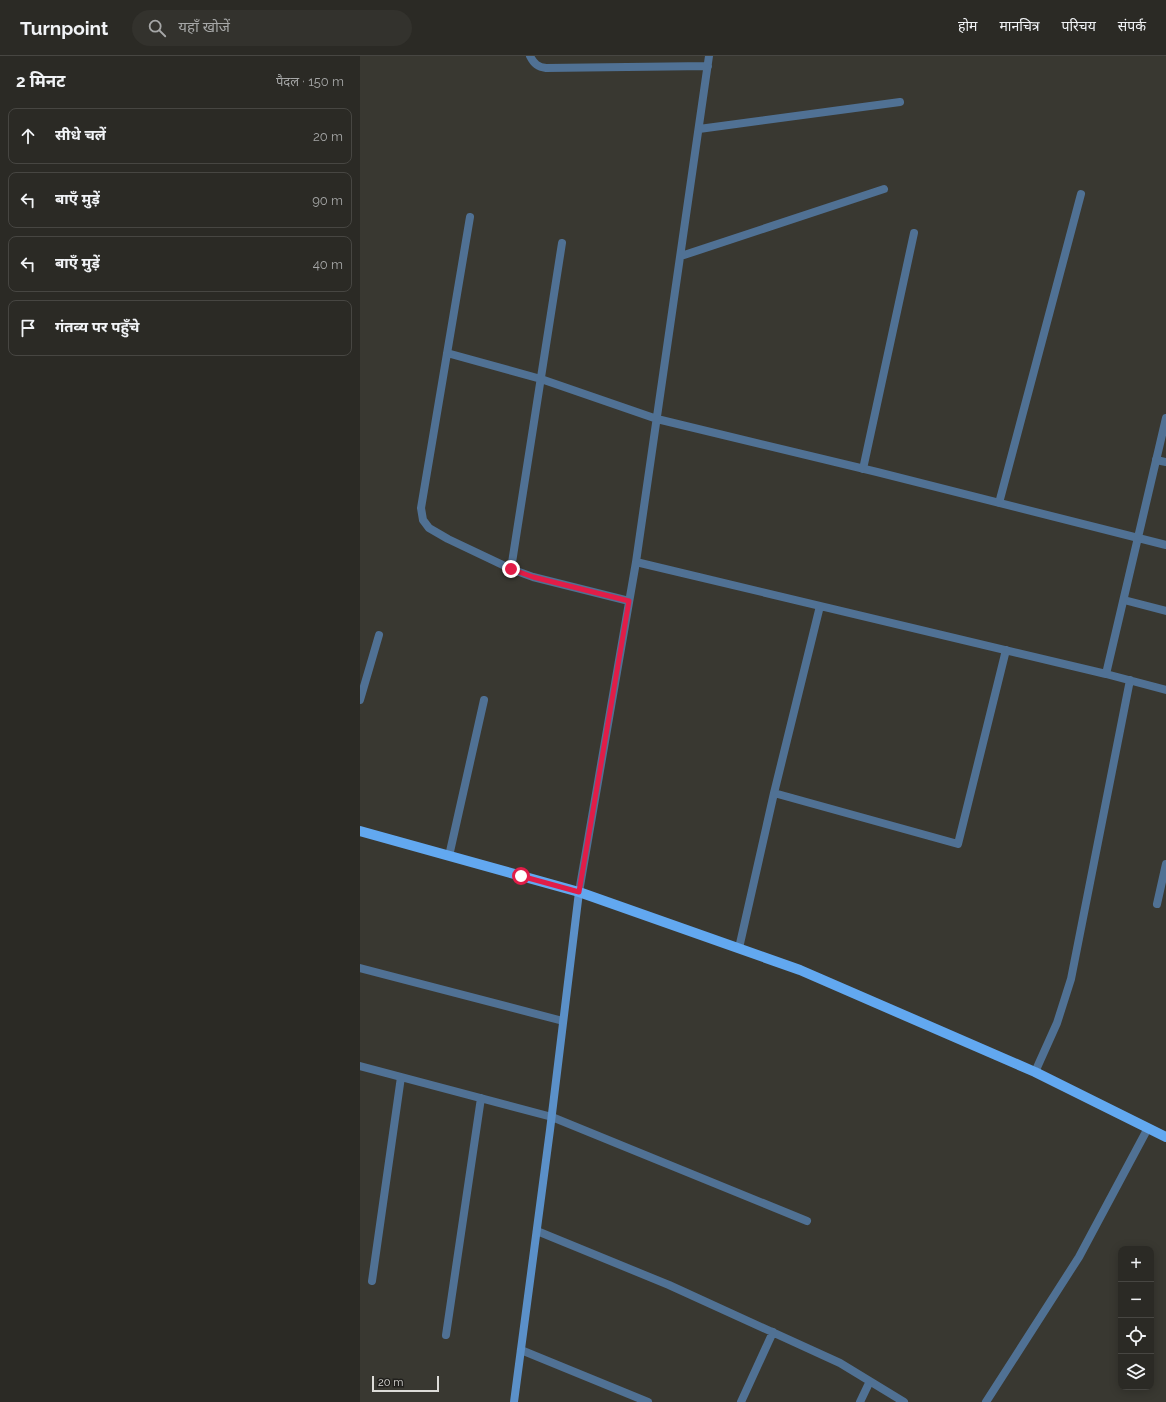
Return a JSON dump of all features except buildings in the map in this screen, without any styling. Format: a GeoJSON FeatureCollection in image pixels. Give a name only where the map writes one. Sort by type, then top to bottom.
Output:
{"type":"FeatureCollection","features":[{"type":"Feature","properties":{"kind":"main road"},"geometry":{"type":"LineString","coordinates":[[360,831],[579,892],[800,970],[1035,1072],[1166,1137]]}},
{"type":"Feature","properties":{"kind":"street"},"geometry":{"type":"LineString","coordinates":[[530,56],[534,63],[539,67],[546,68],[708,66]]}},
{"type":"Feature","properties":{"kind":"street"},"geometry":{"type":"LineString","coordinates":[[514,1402],[552,1117],[579,892],[636,562],[709,56]]}},
{"type":"Feature","properties":{"kind":"street"},"geometry":{"type":"LineString","coordinates":[[699,129],[900,102]]}},
{"type":"Feature","properties":{"kind":"street"},"geometry":{"type":"LineString","coordinates":[[681,256],[884,189]]}},
{"type":"Feature","properties":{"kind":"street"},"geometry":{"type":"LineString","coordinates":[[999,503],[1081,194]]}},
{"type":"Feature","properties":{"kind":"street"},"geometry":{"type":"LineString","coordinates":[[470,217],[421,508],[423,520],[429,528],[448,539],[511,569],[533,577],[629,601]]}},
{"type":"Feature","properties":{"kind":"street"},"geometry":{"type":"LineString","coordinates":[[863,469],[914,233]]}},
{"type":"Feature","properties":{"kind":"street"},"geometry":{"type":"LineString","coordinates":[[511,569],[562,243]]}},
{"type":"Feature","properties":{"kind":"street"},"geometry":{"type":"LineString","coordinates":[[447,353],[541,379],[657,419],[1166,545]]}},
{"type":"Feature","properties":{"kind":"street"},"geometry":{"type":"LineString","coordinates":[[1106,674],[1166,418]]}},
{"type":"Feature","properties":{"kind":"street"},"geometry":{"type":"LineString","coordinates":[[1156,460],[1166,462]]}},
{"type":"Feature","properties":{"kind":"street"},"geometry":{"type":"LineString","coordinates":[[636,562],[1106,674],[1166,690]]}},
{"type":"Feature","properties":{"kind":"street"},"geometry":{"type":"LineString","coordinates":[[1124,600],[1166,611]]}},
{"type":"Feature","properties":{"kind":"street"},"geometry":{"type":"LineString","coordinates":[[739,948],[774,793],[820,606]]}},
{"type":"Feature","properties":{"kind":"street"},"geometry":{"type":"LineString","coordinates":[[360,700],[379,635]]}},
{"type":"Feature","properties":{"kind":"street"},"geometry":{"type":"LineString","coordinates":[[774,793],[958,844],[1006,650]]}},
{"type":"Feature","properties":{"kind":"street"},"geometry":{"type":"LineString","coordinates":[[1035,1072],[1057,1023],[1072,979],[1130,680]]}},
{"type":"Feature","properties":{"kind":"street"},"geometry":{"type":"LineString","coordinates":[[449,856],[484,700]]}},
{"type":"Feature","properties":{"kind":"street"},"geometry":{"type":"LineString","coordinates":[[1157,904],[1166,864]]}},
{"type":"Feature","properties":{"kind":"street"},"geometry":{"type":"LineString","coordinates":[[360,968],[563,1022]]}},
{"type":"Feature","properties":{"kind":"street"},"geometry":{"type":"LineString","coordinates":[[360,1066],[552,1117],[807,1221]]}},
{"type":"Feature","properties":{"kind":"street"},"geometry":{"type":"LineString","coordinates":[[372,1281],[401,1077]]}},
{"type":"Feature","properties":{"kind":"street"},"geometry":{"type":"LineString","coordinates":[[446,1335],[481,1098]]}},
{"type":"Feature","properties":{"kind":"street"},"geometry":{"type":"LineString","coordinates":[[986,1402],[1079,1258],[1148,1128]]}},
{"type":"Feature","properties":{"kind":"street"},"geometry":{"type":"LineString","coordinates":[[537,1231],[669,1285],[840,1363],[904,1402]]}},
{"type":"Feature","properties":{"kind":"street"},"geometry":{"type":"LineString","coordinates":[[741,1402],[773,1332]]}},
{"type":"Feature","properties":{"kind":"street"},"geometry":{"type":"LineString","coordinates":[[521,1350],[629,1398],[648,1402]]}},
{"type":"Feature","properties":{"kind":"street"},"geometry":{"type":"LineString","coordinates":[[860,1402],[870,1381]]}},
{"type":"Feature","properties":{"kind":"route"},"geometry":{"type":"LineString","coordinates":[[511,569],[533,577],[629,601],[579,892],[521,876]]}}]}
